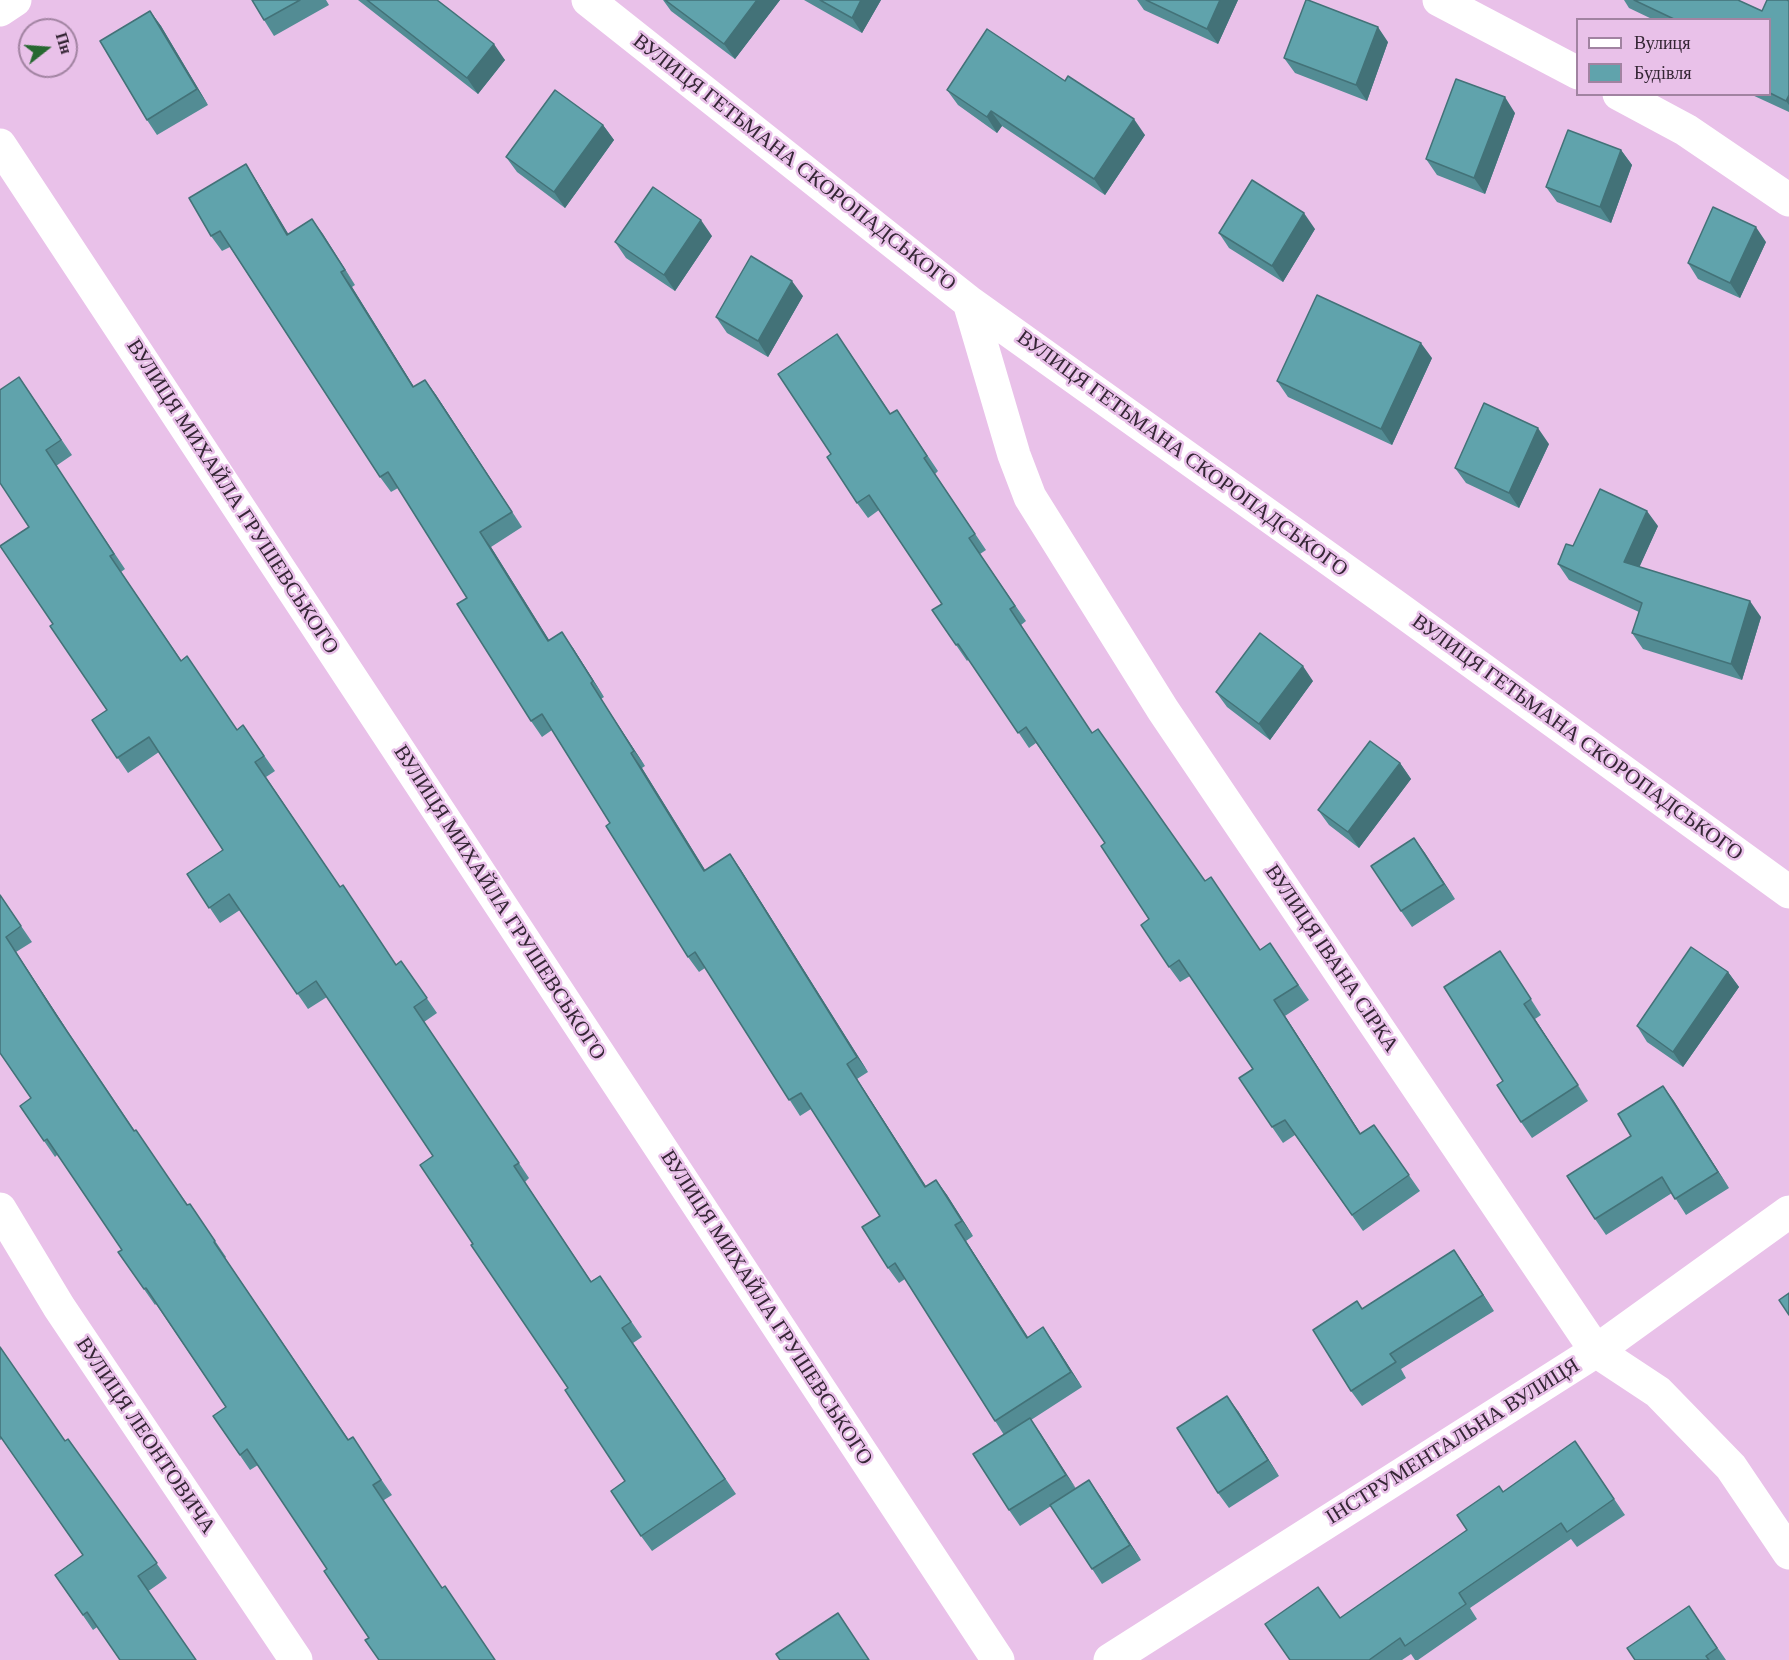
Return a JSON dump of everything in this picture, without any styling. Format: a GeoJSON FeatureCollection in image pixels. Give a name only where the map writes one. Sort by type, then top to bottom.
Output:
{"type":"FeatureCollection","features":[{"type":"Feature","properties":{"kind":"street"},"geometry":{"type":"LineString","coordinates":[[0,10],[15,0]]}},
{"type":"Feature","properties":{"kind":"street","name":"ВУЛИЦЯ ГЕТЬМАНА СКОРОПАДСЬКОГО"},"geometry":{"type":"LineString","coordinates":[[588,0],[969,302],[1395,606],[1789,892]]}},
{"type":"Feature","properties":{"kind":"street"},"geometry":{"type":"LineString","coordinates":[[1439,0],[1576,72]]}},
{"type":"Feature","properties":{"kind":"street"},"geometry":{"type":"LineString","coordinates":[[1622,96],[1686,130],[1789,200]]}},
{"type":"Feature","properties":{"kind":"street","name":"ВУЛИЦЯ МИХАЙЛА ГРУШЕВСЬКОГО"},"geometry":{"type":"LineString","coordinates":[[0,145],[998,1660]]}},
{"type":"Feature","properties":{"kind":"street","name":"ВУЛИЦЯ ІВАНА СІРКА"},"geometry":{"type":"LineString","coordinates":[[969,302],[1011,445],[1030,497],[1163,710],[1596,1351],[1658,1392],[1731,1467],[1789,1553]]}},
{"type":"Feature","properties":{"kind":"street","name":"ВУЛИЦЯ ЛЕОНТОВИЧА"},"geometry":{"type":"LineString","coordinates":[[0,1209],[58,1307],[296,1660]]}},
{"type":"Feature","properties":{"kind":"street","name":"ІНСТРУМЕНТАЛЬНА ВУЛИЦЯ"},"geometry":{"type":"LineString","coordinates":[[1110,1660],[1596,1351],[1789,1212]]}},
{"type":"Feature","properties":{"kind":"building"},"geometry":{"type":"Polygon","coordinates":[[[252,0],[300,0],[264,20],[252,0]]]}},
{"type":"Feature","properties":{"kind":"building"},"geometry":{"type":"Polygon","coordinates":[[[367,0],[437,0],[494,44],[467,78],[367,0]]]}},
{"type":"Feature","properties":{"kind":"building"},"geometry":{"type":"Polygon","coordinates":[[[665,0],[757,0],[724,44],[665,0]]]}},
{"type":"Feature","properties":{"kind":"building"},"geometry":{"type":"Polygon","coordinates":[[[820,0],[861,0],[852,18],[820,0]]]}},
{"type":"Feature","properties":{"kind":"building"},"geometry":{"type":"Polygon","coordinates":[[[1146,0],[1220,0],[1207,29],[1146,0]]]}},
{"type":"Feature","properties":{"kind":"building"},"geometry":{"type":"Polygon","coordinates":[[[1306,0],[1378,27],[1356,85],[1284,58],[1306,0]]]}},
{"type":"Feature","properties":{"kind":"building"},"geometry":{"type":"Polygon","coordinates":[[[1634,0],[1738,0],[1762,11],[1767,0],[1789,1],[1789,95],[1786,101],[1771,94],[1771,18],[1672,18],[1634,0]]]}},
{"type":"Feature","properties":{"kind":"building"},"geometry":{"type":"Polygon","coordinates":[[[150,11],[197,89],[147,120],[100,41],[150,11]]]}},
{"type":"Feature","properties":{"kind":"building"},"geometry":{"type":"Polygon","coordinates":[[[987,29],[1065,81],[1068,76],[1134,119],[1094,179],[991,111],[987,117],[947,90],[987,29]]]}},
{"type":"Feature","properties":{"kind":"building"},"geometry":{"type":"Polygon","coordinates":[[[1456,79],[1505,97],[1474,178],[1426,159],[1456,79]]]}},
{"type":"Feature","properties":{"kind":"building"},"geometry":{"type":"Polygon","coordinates":[[[555,90],[603,125],[554,192],[506,157],[555,90]]]}},
{"type":"Feature","properties":{"kind":"building"},"geometry":{"type":"Polygon","coordinates":[[[1568,130],[1621,150],[1600,207],[1546,187],[1568,130]]]}},
{"type":"Feature","properties":{"kind":"building"},"geometry":{"type":"Polygon","coordinates":[[[246,164],[287,235],[312,219],[345,270],[341,272],[413,387],[425,380],[512,512],[480,532],[548,641],[562,632],[634,751],[631,753],[704,871],[730,854],[857,1057],[847,1064],[925,1187],[936,1180],[962,1221],[955,1225],[1027,1338],[1043,1327],[1071,1372],[995,1421],[895,1263],[888,1268],[862,1227],[880,1216],[801,1093],[789,1100],[695,952],[688,957],[606,826],[610,823],[542,714],[531,721],[457,604],[467,598],[388,472],[380,477],[220,231],[211,236],[189,198],[246,164]]]}},
{"type":"Feature","properties":{"kind":"building"},"geometry":{"type":"Polygon","coordinates":[[[1252,180],[1304,213],[1272,266],[1219,233],[1252,180]]]}},
{"type":"Feature","properties":{"kind":"building"},"geometry":{"type":"Polygon","coordinates":[[[653,187],[701,220],[664,275],[615,242],[653,187]]]}},
{"type":"Feature","properties":{"kind":"building"},"geometry":{"type":"Polygon","coordinates":[[[1713,207],[1756,227],[1730,283],[1688,263],[1713,207]]]}},
{"type":"Feature","properties":{"kind":"building"},"geometry":{"type":"Polygon","coordinates":[[[751,256],[792,281],[758,341],[716,317],[751,256]]]}},
{"type":"Feature","properties":{"kind":"building"},"geometry":{"type":"Polygon","coordinates":[[[1317,295],[1421,343],[1381,429],[1277,381],[1317,295]]]}},
{"type":"Feature","properties":{"kind":"building"},"geometry":{"type":"Polygon","coordinates":[[[837,334],[890,414],[897,410],[927,456],[924,458],[975,534],[969,538],[1015,606],[1010,609],[1092,733],[1098,729],[1205,881],[1211,877],[1260,950],[1270,943],[1298,985],[1274,1000],[1360,1134],[1374,1125],[1409,1175],[1352,1215],[1285,1120],[1272,1127],[1239,1078],[1253,1069],[1179,960],[1169,967],[1141,925],[1149,919],[1101,846],[1105,843],[1026,727],[1018,733],[958,644],[956,645],[932,610],[942,604],[869,495],[857,503],[827,457],[831,454],[778,374],[837,334]]]}},
{"type":"Feature","properties":{"kind":"building"},"geometry":{"type":"Polygon","coordinates":[[[19,377],[61,440],[46,450],[114,554],[110,556],[181,661],[187,656],[237,730],[243,725],[264,756],[255,762],[340,887],[343,885],[396,965],[401,961],[427,998],[414,1007],[519,1163],[514,1166],[591,1282],[600,1276],[631,1322],[622,1328],[725,1479],[641,1536],[611,1491],[625,1481],[565,1390],[568,1388],[420,1165],[433,1156],[316,981],[297,994],[229,894],[209,908],[187,874],[223,850],[149,737],[117,758],[92,720],[107,710],[50,626],[53,624],[0,546],[29,527],[0,483],[0,390],[19,377]]]}},
{"type":"Feature","properties":{"kind":"building"},"geometry":{"type":"Polygon","coordinates":[[[1484,403],[1538,428],[1509,493],[1455,468],[1484,403]]]}},
{"type":"Feature","properties":{"kind":"building"},"geometry":{"type":"Polygon","coordinates":[[[1600,489],[1647,511],[1624,562],[1750,601],[1731,664],[1632,633],[1642,603],[1558,564],[1566,544],[1573,546],[1600,489]]]}},
{"type":"Feature","properties":{"kind":"building"},"geometry":{"type":"Polygon","coordinates":[[[1260,633],[1303,666],[1259,724],[1216,692],[1260,633]]]}},
{"type":"Feature","properties":{"kind":"building"},"geometry":{"type":"Polygon","coordinates":[[[1370,741],[1400,763],[1348,832],[1318,810],[1370,741]]]}},
{"type":"Feature","properties":{"kind":"building"},"geometry":{"type":"Polygon","coordinates":[[[1414,838],[1444,884],[1401,911],[1371,866],[1414,838]]]}},
{"type":"Feature","properties":{"kind":"building"},"geometry":{"type":"Polygon","coordinates":[[[0,895],[21,926],[6,937],[56,1015],[134,1131],[136,1130],[187,1205],[190,1204],[348,1440],[353,1437],[381,1480],[373,1485],[442,1588],[445,1586],[495,1660],[379,1660],[365,1640],[369,1638],[324,1571],[327,1569],[247,1449],[240,1455],[213,1416],[226,1407],[146,1288],[144,1289],[118,1252],[122,1250],[47,1139],[44,1141],[20,1106],[31,1098],[0,1053],[0,895]]]}},
{"type":"Feature","properties":{"kind":"building"},"geometry":{"type":"Polygon","coordinates":[[[1691,947],[1728,972],[1673,1052],[1637,1026],[1691,947]]]}},
{"type":"Feature","properties":{"kind":"building"},"geometry":{"type":"Polygon","coordinates":[[[1500,951],[1531,999],[1524,1004],[1578,1085],[1521,1122],[1497,1085],[1503,1081],[1444,987],[1500,951]]]}},
{"type":"Feature","properties":{"kind":"building"},"geometry":{"type":"Polygon","coordinates":[[[1663,1086],[1718,1172],[1675,1199],[1662,1177],[1595,1219],[1567,1176],[1631,1136],[1618,1114],[1663,1086]]]}},
{"type":"Feature","properties":{"kind":"building"},"geometry":{"type":"Polygon","coordinates":[[[1454,1250],[1483,1295],[1390,1354],[1396,1362],[1351,1391],[1313,1330],[1357,1301],[1362,1309],[1454,1250]]]}},
{"type":"Feature","properties":{"kind":"building"},"geometry":{"type":"Polygon","coordinates":[[[1789,1293],[1789,1315],[1779,1300],[1789,1293]]]}},
{"type":"Feature","properties":{"kind":"building"},"geometry":{"type":"Polygon","coordinates":[[[0,1347],[65,1441],[68,1439],[157,1563],[138,1576],[196,1660],[120,1660],[87,1612],[83,1615],[55,1575],[83,1555],[0,1436],[0,1347]]]}},
{"type":"Feature","properties":{"kind":"building"},"geometry":{"type":"Polygon","coordinates":[[[1227,1396],[1268,1460],[1218,1493],[1177,1428],[1227,1396]]]}},
{"type":"Feature","properties":{"kind":"building"},"geometry":{"type":"Polygon","coordinates":[[[1030,1418],[1066,1475],[1009,1510],[973,1454],[1030,1418]]]}},
{"type":"Feature","properties":{"kind":"building"},"geometry":{"type":"Polygon","coordinates":[[[1575,1441],[1614,1499],[1567,1532],[1561,1523],[1459,1593],[1466,1604],[1405,1646],[1400,1638],[1369,1660],[1290,1660],[1265,1624],[1318,1587],[1340,1618],[1467,1530],[1457,1515],[1499,1486],[1503,1492],[1575,1441]]]}},
{"type":"Feature","properties":{"kind":"building"},"geometry":{"type":"Polygon","coordinates":[[[1089,1480],[1130,1545],[1092,1569],[1050,1505],[1089,1480]]]}},
{"type":"Feature","properties":{"kind":"building"},"geometry":{"type":"Polygon","coordinates":[[[1689,1606],[1717,1648],[1706,1656],[1709,1660],[1635,1660],[1627,1648],[1689,1606]]]}},
{"type":"Feature","properties":{"kind":"building"},"geometry":{"type":"Polygon","coordinates":[[[838,1613],[869,1660],[780,1660],[776,1654],[838,1613]]]}}]}
